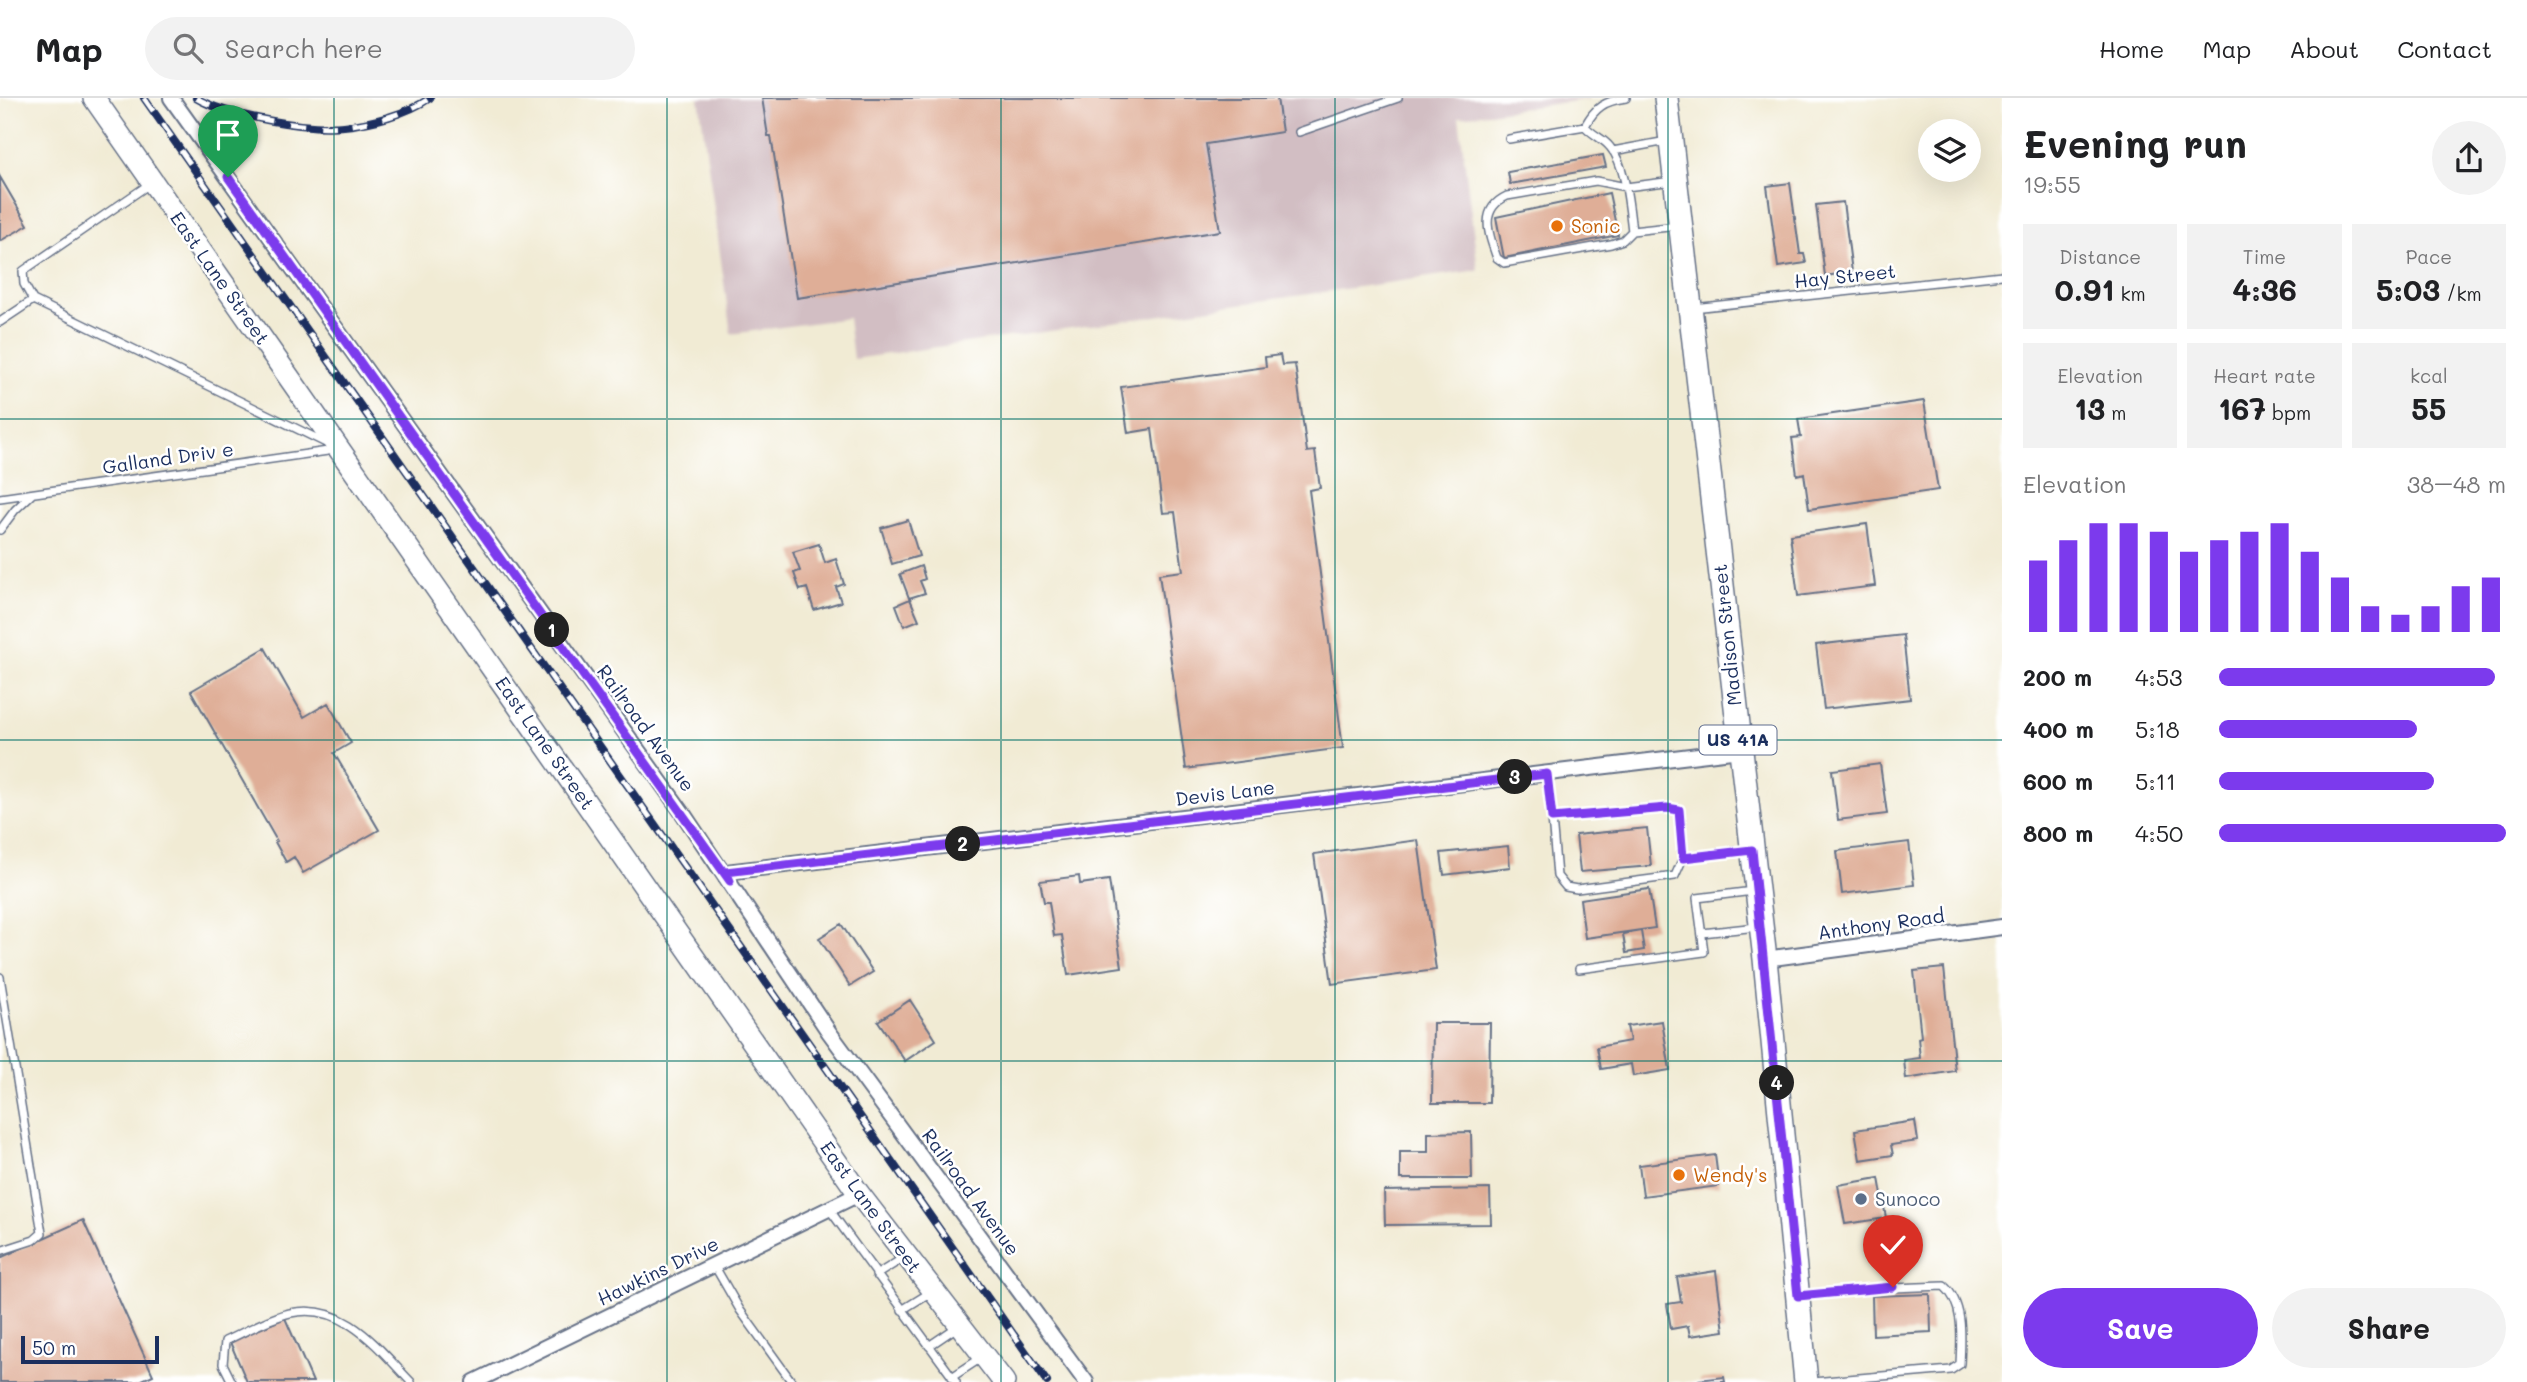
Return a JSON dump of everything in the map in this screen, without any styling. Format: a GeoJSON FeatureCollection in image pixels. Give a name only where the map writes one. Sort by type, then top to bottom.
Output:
{"type":"FeatureCollection","features":[{"type":"Feature","properties":{"kind":"main road","name":"Madison Street"},"geometry":{"type":"LineString","coordinates":[[1666,98],[1765,959],[1806,1382]]}},
{"type":"Feature","properties":{"kind":"street","name":"East Lane Street"},"geometry":{"type":"LineString","coordinates":[[94,98],[859,1194],[1004,1382]]}},
{"type":"Feature","properties":{"kind":"street","name":"Railroad Avenue"},"geometry":{"type":"LineString","coordinates":[[171,98],[730,881],[829,1032],[1086,1382]]}},
{"type":"Feature","properties":{"kind":"street","name":"Devis Lane"},"geometry":{"type":"LineString","coordinates":[[730,881],[726,872],[1740,750]]}},
{"type":"Feature","properties":{"kind":"street","name":"Anthony Road"},"geometry":{"type":"LineString","coordinates":[[1765,959],[2002,927]]}},
{"type":"Feature","properties":{"kind":"street","name":"Hawkins Drive"},"geometry":{"type":"LineString","coordinates":[[474,1382],[859,1194]]}},
{"type":"Feature","properties":{"kind":"lane"},"geometry":{"type":"LineString","coordinates":[[1299,132],[1398,98]]}},
{"type":"Feature","properties":{"kind":"lane"},"geometry":{"type":"LineString","coordinates":[[1585,126],[1602,103],[1626,98]]}},
{"type":"Feature","properties":{"kind":"lane"},"geometry":{"type":"LineString","coordinates":[[1509,139],[1585,126]]}},
{"type":"Feature","properties":{"kind":"lane"},"geometry":{"type":"LineString","coordinates":[[1585,126],[1613,151],[1626,187],[1632,231]]}},
{"type":"Feature","properties":{"kind":"lane"},"geometry":{"type":"LineString","coordinates":[[1613,151],[1672,140]]}},
{"type":"Feature","properties":{"kind":"lane"},"geometry":{"type":"LineString","coordinates":[[1677,180],[1626,187],[1596,181],[1507,195],[1494,202],[1487,215],[1497,258],[1504,263],[1611,244],[1623,240],[1632,231],[1682,226]]}},
{"type":"Feature","properties":{"kind":"lane"},"geometry":{"type":"LineString","coordinates":[[153,182],[23,271],[24,284],[33,300],[340,450]]}},
{"type":"Feature","properties":{"kind":"lane","name":"Hay Street"},"geometry":{"type":"LineString","coordinates":[[1691,308],[2002,275]]}},
{"type":"Feature","properties":{"kind":"lane"},"geometry":{"type":"LineString","coordinates":[[0,322],[33,300]]}},
{"type":"Feature","properties":{"kind":"lane","name":"Galland Driv e"},"geometry":{"type":"LineString","coordinates":[[0,498],[340,450]]}},
{"type":"Feature","properties":{"kind":"lane"},"geometry":{"type":"LineString","coordinates":[[0,530],[15,510],[34,493]]}},
{"type":"Feature","properties":{"kind":"lane"},"geometry":{"type":"LineString","coordinates":[[1547,774],[1557,876],[1566,887],[1577,889],[1675,876],[1683,858],[1679,810],[1667,808],[1552,818]]}},
{"type":"Feature","properties":{"kind":"lane"},"geometry":{"type":"LineString","coordinates":[[1683,858],[1752,850]]}},
{"type":"Feature","properties":{"kind":"lane"},"geometry":{"type":"LineString","coordinates":[[1579,969],[1704,952],[1697,898],[1756,891]]}},
{"type":"Feature","properties":{"kind":"lane"},"geometry":{"type":"LineString","coordinates":[[1702,933],[1761,926]]}},
{"type":"Feature","properties":{"kind":"lane"},"geometry":{"type":"LineString","coordinates":[[0,977],[42,1233],[34,1240],[0,1251]]}},
{"type":"Feature","properties":{"kind":"lane"},"geometry":{"type":"LineString","coordinates":[[829,1209],[954,1379],[984,1356]]}},
{"type":"Feature","properties":{"kind":"lane"},"geometry":{"type":"LineString","coordinates":[[876,1275],[907,1256]]}},
{"type":"Feature","properties":{"kind":"lane"},"geometry":{"type":"LineString","coordinates":[[714,1265],[740,1310],[792,1382]]}},
{"type":"Feature","properties":{"kind":"lane"},"geometry":{"type":"LineString","coordinates":[[1798,1296],[1893,1287],[1944,1286],[1950,1292],[1958,1310],[1960,1364],[1951,1370],[1813,1382]]}},
{"type":"Feature","properties":{"kind":"lane"},"geometry":{"type":"LineString","coordinates":[[902,1310],[934,1290]]}},
{"type":"Feature","properties":{"kind":"lane"},"geometry":{"type":"LineString","coordinates":[[232,1382],[223,1364],[225,1341],[291,1313],[330,1313],[363,1332],[411,1382]]}},
{"type":"Feature","properties":{"kind":"lane"},"geometry":{"type":"LineString","coordinates":[[929,1346],[960,1325]]}},
{"type":"Feature","properties":{"kind":"shaded area"},"geometry":{"type":"Polygon","coordinates":[[[699,98],[1597,98],[1459,117],[1478,270],[853,359],[848,318],[731,334],[699,98]]]}},
{"type":"Feature","properties":{"kind":"building"},"geometry":{"type":"Polygon","coordinates":[[[762,98],[1277,98],[1282,132],[1206,144],[1220,231],[797,298],[771,136],[768,136],[762,98]]]}},
{"type":"Feature","properties":{"kind":"building"},"geometry":{"type":"Polygon","coordinates":[[[1603,155],[1606,167],[1510,184],[1508,172],[1603,155]]]}},
{"type":"Feature","properties":{"kind":"building"},"geometry":{"type":"Polygon","coordinates":[[[0,177],[28,225],[0,241],[0,177]]]}},
{"type":"Feature","properties":{"kind":"building"},"geometry":{"type":"Polygon","coordinates":[[[1790,183],[1800,254],[1804,254],[1806,263],[1778,267],[1767,186],[1790,183]]]}},
{"type":"Feature","properties":{"kind":"building","name":"Sonic"},"geometry":{"type":"Polygon","coordinates":[[[1609,193],[1618,235],[1504,258],[1496,217],[1609,193]]]}},
{"type":"Feature","properties":{"kind":"building"},"geometry":{"type":"Polygon","coordinates":[[[1843,202],[1852,272],[1825,276],[1816,205],[1843,202]]]}},
{"type":"Feature","properties":{"kind":"building"},"geometry":{"type":"Polygon","coordinates":[[[1280,355],[1282,365],[1295,364],[1307,452],[1315,451],[1320,488],[1309,490],[1343,748],[1186,769],[1159,574],[1183,571],[1175,512],[1163,513],[1152,429],[1128,433],[1121,387],[1266,367],[1265,357],[1280,355]]]}},
{"type":"Feature","properties":{"kind":"building"},"geometry":{"type":"Polygon","coordinates":[[[1924,401],[1938,490],[1809,509],[1804,473],[1797,475],[1792,438],[1801,437],[1798,419],[1924,401]]]}},
{"type":"Feature","properties":{"kind":"building"},"geometry":{"type":"Polygon","coordinates":[[[908,520],[919,556],[892,564],[881,528],[908,520]]]}},
{"type":"Feature","properties":{"kind":"building"},"geometry":{"type":"Polygon","coordinates":[[[1867,524],[1875,586],[1798,596],[1790,535],[1867,524]]]}},
{"type":"Feature","properties":{"kind":"building"},"geometry":{"type":"Polygon","coordinates":[[[819,544],[825,563],[836,559],[844,584],[836,587],[841,602],[814,610],[807,588],[800,590],[794,573],[800,571],[793,552],[819,544]]]}},
{"type":"Feature","properties":{"kind":"building"},"geometry":{"type":"Polygon","coordinates":[[[921,566],[925,579],[920,581],[925,593],[909,598],[900,574],[921,566]]]}},
{"type":"Feature","properties":{"kind":"building"},"geometry":{"type":"Polygon","coordinates":[[[910,599],[919,620],[904,626],[896,605],[910,599]]]}},
{"type":"Feature","properties":{"kind":"building"},"geometry":{"type":"Polygon","coordinates":[[[1903,635],[1910,699],[1824,709],[1816,645],[1903,635]]]}},
{"type":"Feature","properties":{"kind":"building"},"geometry":{"type":"Polygon","coordinates":[[[265,648],[304,717],[328,703],[351,743],[334,753],[379,830],[303,873],[294,857],[286,862],[275,842],[277,841],[191,691],[265,648]]]}},
{"type":"Feature","properties":{"kind":"building"},"geometry":{"type":"Polygon","coordinates":[[[1880,764],[1887,814],[1838,820],[1832,770],[1880,764]]]}},
{"type":"Feature","properties":{"kind":"building"},"geometry":{"type":"Polygon","coordinates":[[[1647,828],[1651,866],[1580,872],[1576,835],[1647,828]]]}},
{"type":"Feature","properties":{"kind":"building"},"geometry":{"type":"Polygon","coordinates":[[[1418,840],[1436,970],[1332,984],[1314,854],[1418,840]]]}},
{"type":"Feature","properties":{"kind":"building"},"geometry":{"type":"Polygon","coordinates":[[[1909,842],[1914,885],[1842,894],[1837,851],[1909,842]]]}},
{"type":"Feature","properties":{"kind":"building"},"geometry":{"type":"Polygon","coordinates":[[[1508,846],[1510,867],[1444,875],[1441,853],[1508,846]]]}},
{"type":"Feature","properties":{"kind":"building"},"geometry":{"type":"Polygon","coordinates":[[[1079,876],[1080,884],[1109,880],[1122,967],[1068,975],[1062,935],[1054,936],[1049,902],[1044,902],[1040,881],[1079,876]]]}},
{"type":"Feature","properties":{"kind":"building"},"geometry":{"type":"Polygon","coordinates":[[[1649,889],[1655,928],[1585,938],[1580,899],[1649,889]]]}},
{"type":"Feature","properties":{"kind":"building"},"geometry":{"type":"Polygon","coordinates":[[[841,924],[873,972],[850,986],[819,938],[841,924]]]}},
{"type":"Feature","properties":{"kind":"building"},"geometry":{"type":"Polygon","coordinates":[[[1641,931],[1644,950],[1626,953],[1623,934],[1641,931]]]}},
{"type":"Feature","properties":{"kind":"building"},"geometry":{"type":"Polygon","coordinates":[[[1944,968],[1955,1071],[1906,1079],[1904,1060],[1920,1058],[1918,1038],[1921,1037],[1914,971],[1944,968]]]}},
{"type":"Feature","properties":{"kind":"building"},"geometry":{"type":"Polygon","coordinates":[[[910,1000],[936,1040],[905,1061],[878,1021],[910,1000]]]}},
{"type":"Feature","properties":{"kind":"building"},"geometry":{"type":"Polygon","coordinates":[[[1662,1021],[1670,1070],[1633,1076],[1631,1064],[1601,1069],[1597,1047],[1630,1041],[1627,1026],[1662,1021]]]}},
{"type":"Feature","properties":{"kind":"building"},"geometry":{"type":"Polygon","coordinates":[[[1433,1023],[1490,1023],[1489,1103],[1432,1103],[1433,1023]]]}},
{"type":"Feature","properties":{"kind":"building"},"geometry":{"type":"Polygon","coordinates":[[[1915,1121],[1918,1141],[1891,1145],[1893,1155],[1860,1160],[1855,1130],[1915,1121]]]}},
{"type":"Feature","properties":{"kind":"building"},"geometry":{"type":"Polygon","coordinates":[[[1471,1132],[1472,1179],[1400,1179],[1400,1152],[1428,1152],[1428,1133],[1471,1132]]]}},
{"type":"Feature","properties":{"kind":"building","name":"Wendy's"},"geometry":{"type":"Polygon","coordinates":[[[1715,1155],[1719,1186],[1643,1196],[1639,1165],[1715,1155]]]}},
{"type":"Feature","properties":{"kind":"building"},"geometry":{"type":"Polygon","coordinates":[[[1879,1178],[1886,1218],[1845,1224],[1838,1185],[1879,1178]]]}},
{"type":"Feature","properties":{"kind":"building"},"geometry":{"type":"Polygon","coordinates":[[[1490,1189],[1491,1224],[1385,1225],[1384,1191],[1490,1189]]]}},
{"type":"Feature","properties":{"kind":"building"},"geometry":{"type":"Polygon","coordinates":[[[83,1220],[153,1375],[138,1382],[0,1382],[0,1258],[83,1220]]]}},
{"type":"Feature","properties":{"kind":"building"},"geometry":{"type":"Polygon","coordinates":[[[1716,1271],[1724,1331],[1690,1336],[1688,1326],[1671,1329],[1667,1304],[1681,1302],[1677,1277],[1716,1271]]]}},
{"type":"Feature","properties":{"kind":"building"},"geometry":{"type":"Polygon","coordinates":[[[1930,1294],[1931,1332],[1873,1335],[1872,1296],[1930,1294]]]}},
{"type":"Feature","properties":{"kind":"building"},"geometry":{"type":"Polygon","coordinates":[[[285,1318],[313,1382],[247,1382],[230,1342],[285,1318]]]}},
{"type":"Feature","properties":{"kind":"building"},"geometry":{"type":"Polygon","coordinates":[[[1724,1377],[1725,1382],[1699,1382],[1699,1380],[1724,1377]]]}},
{"type":"Feature","properties":{"kind":"railway"},"geometry":{"type":"LineString","coordinates":[[144,98],[1047,1382]]}},
{"type":"Feature","properties":{"kind":"railway"},"geometry":{"type":"LineString","coordinates":[[196,98],[247,116],[290,124],[329,127],[355,125],[389,117],[430,98]]}},
{"type":"Feature","properties":{"kind":"place","name":"Sonic"},"geometry":{"type":"Point","coordinates":[1557,226]}},
{"type":"Feature","properties":{"kind":"place","name":"Wendy's"},"geometry":{"type":"Point","coordinates":[1679,1175]}},
{"type":"Feature","properties":{"kind":"place","name":"Sunoco"},"geometry":{"type":"Point","coordinates":[1861,1199]}},
{"type":"Feature","properties":{"kind":"route"},"geometry":{"type":"LineString","coordinates":[[228,177],[730,881],[726,872],[1547,774],[1552,818],[1667,808],[1679,810],[1683,858],[1752,850],[1798,1296],[1893,1287]]}}]}
